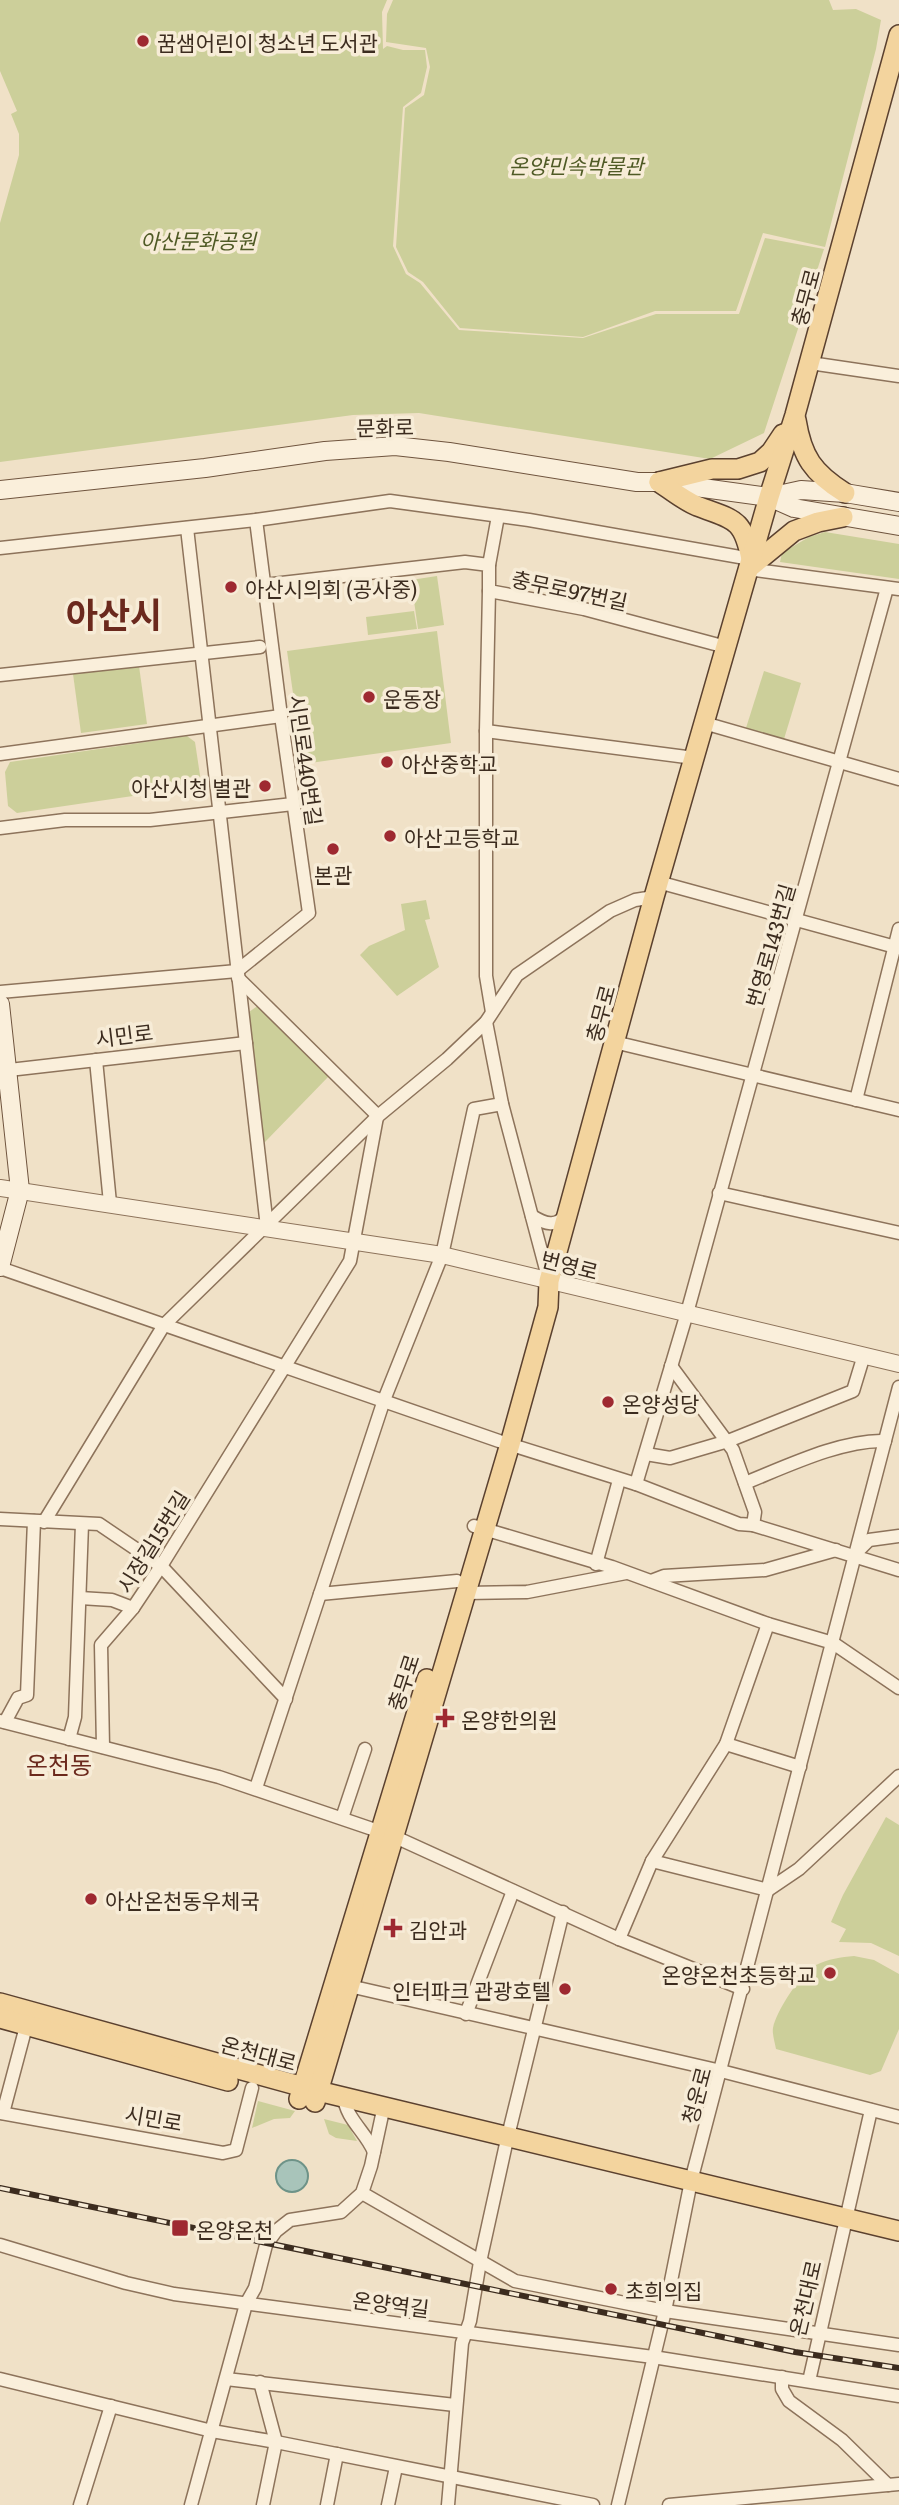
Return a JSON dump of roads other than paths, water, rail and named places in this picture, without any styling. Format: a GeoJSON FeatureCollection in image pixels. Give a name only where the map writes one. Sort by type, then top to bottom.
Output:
{"type":"FeatureCollection","features":[{"type":"Feature","properties":{"kind":"main road","name":"충무로"},"geometry":{"type":"LineString","coordinates":[[309,2095],[505,1443],[536,1304],[549,1281],[656,889],[892,77],[898,44]]}},
{"type":"Feature","properties":{"kind":"main road"},"geometry":{"type":"LineString","coordinates":[[659,482],[712,469],[738,469],[760,461],[771,452],[795,415]]}},
{"type":"Feature","properties":{"kind":"main road"},"geometry":{"type":"LineString","coordinates":[[795,415],[800,441],[814,468],[825,480],[845,493]]}},
{"type":"Feature","properties":{"kind":"main road","name":"문화로"},"geometry":{"type":"LineString","coordinates":[[3,490],[205,468],[326,451],[395,446],[637,482],[659,482],[769,497],[794,508],[899,526]]}},
{"type":"Feature","properties":{"kind":"main road"},"geometry":{"type":"LineString","coordinates":[[659,482],[694,505],[725,515],[740,526],[747,540],[749,564]]}},
{"type":"Feature","properties":{"kind":"main road","name":"문화로"},"geometry":{"type":"LineString","coordinates":[[769,497],[801,490],[845,493],[899,502]]}},
{"type":"Feature","properties":{"kind":"main road"},"geometry":{"type":"LineString","coordinates":[[749,564],[794,531],[843,517]]}},
{"type":"Feature","properties":{"kind":"main road"},"geometry":{"type":"LineString","coordinates":[[0,1004],[4,1071],[20,1190],[0,1267]]}},
{"type":"Feature","properties":{"kind":"main road","name":"충무로"},"geometry":{"type":"LineString","coordinates":[[386,1833],[403,1752],[461,1587]]}},
{"type":"Feature","properties":{"kind":"main road","name":"온천대로"},"geometry":{"type":"LineString","coordinates":[[0,2003],[28,2018],[252,2088],[309,2095]]}},
{"type":"Feature","properties":{"kind":"main road","name":"온천대로"},"geometry":{"type":"LineString","coordinates":[[0,2018],[28,2018],[309,2095],[845,2222],[899,2231]]}},
{"type":"Feature","properties":{"kind":"main road","name":"온천대로"},"geometry":{"type":"LineString","coordinates":[[344,2103],[382,2115],[507,2141]]}},
{"type":"Feature","properties":{"kind":"main road","name":"온천대로"},"geometry":{"type":"LineString","coordinates":[[845,2222],[899,2240]]}},
{"type":"Feature","properties":{"kind":"street"},"geometry":{"type":"LineString","coordinates":[[810,363],[899,376]]}},
{"type":"Feature","properties":{"kind":"street"},"geometry":{"type":"LineString","coordinates":[[0,548],[256,520],[390,501],[498,516],[749,564],[893,588]]}},
{"type":"Feature","properties":{"kind":"street"},"geometry":{"type":"LineString","coordinates":[[489,565],[498,516]]}},
{"type":"Feature","properties":{"kind":"street","name":"시민로440번길"},"geometry":{"type":"LineString","coordinates":[[238,975],[309,913],[256,520]]}},
{"type":"Feature","properties":{"kind":"street"},"geometry":{"type":"LineString","coordinates":[[187,528],[267,1227]]}},
{"type":"Feature","properties":{"kind":"street","name":"충무로97번길"},"geometry":{"type":"LineString","coordinates":[[264,585],[465,562],[489,565],[489,591],[584,609],[726,647]]}},
{"type":"Feature","properties":{"kind":"street","name":"번영로143번길"},"geometry":{"type":"LineString","coordinates":[[687,1313],[839,763],[893,588]]}},
{"type":"Feature","properties":{"kind":"street"},"geometry":{"type":"LineString","coordinates":[[489,591],[486,731],[486,975],[489,1017],[502,1104],[549,1281]]}},
{"type":"Feature","properties":{"kind":"street"},"geometry":{"type":"LineString","coordinates":[[0,675],[261,647]]}},
{"type":"Feature","properties":{"kind":"street"},"geometry":{"type":"LineString","coordinates":[[0,754],[281,716]]}},
{"type":"Feature","properties":{"kind":"street"},"geometry":{"type":"LineString","coordinates":[[704,723],[899,779]]}},
{"type":"Feature","properties":{"kind":"street"},"geometry":{"type":"LineString","coordinates":[[486,731],[694,758]]}},
{"type":"Feature","properties":{"kind":"street"},"geometry":{"type":"LineString","coordinates":[[0,828],[65,820],[150,820],[293,804]]}},
{"type":"Feature","properties":{"kind":"street"},"geometry":{"type":"LineString","coordinates":[[743,1989],[620,1939],[386,1833],[256,1788],[2,1722],[18,1698],[27,1695],[39,1522],[164,1325],[378,1116],[447,1059],[489,1017],[517,975],[610,911],[656,889],[796,920],[897,947]]}},
{"type":"Feature","properties":{"kind":"street"},"geometry":{"type":"LineString","coordinates":[[856,1100],[897,947],[899,929]]}},
{"type":"Feature","properties":{"kind":"street"},"geometry":{"type":"LineString","coordinates":[[0,992],[238,975],[378,1116]]}},
{"type":"Feature","properties":{"kind":"street"},"geometry":{"type":"LineString","coordinates":[[614,1042],[899,1110]]}},
{"type":"Feature","properties":{"kind":"street","name":"시민로"},"geometry":{"type":"LineString","coordinates":[[4,1071],[246,1043]]}},
{"type":"Feature","properties":{"kind":"street"},"geometry":{"type":"LineString","coordinates":[[96,1060],[110,1203]]}},
{"type":"Feature","properties":{"kind":"street"},"geometry":{"type":"LineString","coordinates":[[256,1788],[384,1400],[442,1255],[474,1109],[502,1104]]}},
{"type":"Feature","properties":{"kind":"street"},"geometry":{"type":"LineString","coordinates":[[355,1240],[378,1116]]}},
{"type":"Feature","properties":{"kind":"street","name":"번영로"},"geometry":{"type":"LineString","coordinates":[[0,1188],[442,1255],[899,1364]]}},
{"type":"Feature","properties":{"kind":"street"},"geometry":{"type":"LineString","coordinates":[[719,1193],[899,1233]]}},
{"type":"Feature","properties":{"kind":"street"},"geometry":{"type":"LineString","coordinates":[[532,1216],[552,1224],[562,1220],[568,1210]]}},
{"type":"Feature","properties":{"kind":"street","name":"시장길15번길"},"geometry":{"type":"LineString","coordinates":[[103,1747],[101,1645],[133,1608],[160,1566],[350,1261],[355,1240]]}},
{"type":"Feature","properties":{"kind":"street"},"geometry":{"type":"LineString","coordinates":[[0,1267],[505,1443],[636,1484],[739,1524],[753,1525],[899,1570]]}},
{"type":"Feature","properties":{"kind":"street"},"geometry":{"type":"LineString","coordinates":[[636,1484],[687,1313]]}},
{"type":"Feature","properties":{"kind":"street"},"geometry":{"type":"LineString","coordinates":[[646,1454],[670,1458],[728,1441],[853,1391],[864,1356]]}},
{"type":"Feature","properties":{"kind":"street"},"geometry":{"type":"LineString","coordinates":[[671,1366],[728,1441],[755,1512],[753,1525]]}},
{"type":"Feature","properties":{"kind":"street","name":"청운로"},"geometry":{"type":"LineString","coordinates":[[618,2505],[665,2311],[691,2185],[899,1387]]}},
{"type":"Feature","properties":{"kind":"street"},"geometry":{"type":"LineString","coordinates":[[745,1483],[814,1455],[872,1441],[885,1441]]}},
{"type":"Feature","properties":{"kind":"street"},"geometry":{"type":"LineString","coordinates":[[596,1564],[620,1480]]}},
{"type":"Feature","properties":{"kind":"street"},"geometry":{"type":"LineString","coordinates":[[0,1520],[99,1524],[160,1566],[286,1699]]}},
{"type":"Feature","properties":{"kind":"street"},"geometry":{"type":"LineString","coordinates":[[69,1739],[75,1717],[82,1524]]}},
{"type":"Feature","properties":{"kind":"street"},"geometry":{"type":"LineString","coordinates":[[479,1528],[651,1581],[768,1624],[833,1643],[899,1688]]}},
{"type":"Feature","properties":{"kind":"street"},"geometry":{"type":"LineString","coordinates":[[856,1555],[869,1539],[899,1536]]}},
{"type":"Feature","properties":{"kind":"street"},"geometry":{"type":"LineString","coordinates":[[651,1581],[664,1576],[765,1570],[836,1550]]}},
{"type":"Feature","properties":{"kind":"street"},"geometry":{"type":"LineString","coordinates":[[320,1594],[461,1587],[527,1592],[626,1573]]}},
{"type":"Feature","properties":{"kind":"street"},"geometry":{"type":"LineString","coordinates":[[80,1598],[112,1600],[133,1608]]}},
{"type":"Feature","properties":{"kind":"street"},"geometry":{"type":"LineString","coordinates":[[620,1939],[652,1861],[726,1744],[768,1624]]}},
{"type":"Feature","properties":{"kind":"street"},"geometry":{"type":"LineString","coordinates":[[726,1744],[800,1767]]}},
{"type":"Feature","properties":{"kind":"street"},"geometry":{"type":"LineString","coordinates":[[342,1818],[365,1749]]}},
{"type":"Feature","properties":{"kind":"street"},"geometry":{"type":"LineString","coordinates":[[652,1861],[768,1890],[799,1870],[899,1776]]}},
{"type":"Feature","properties":{"kind":"street"},"geometry":{"type":"LineString","coordinates":[[466,2014],[513,1891]]}},
{"type":"Feature","properties":{"kind":"street"},"geometry":{"type":"LineString","coordinates":[[448,2505],[462,2343],[470,2321],[507,2141],[563,1912]]}},
{"type":"Feature","properties":{"kind":"street"},"geometry":{"type":"LineString","coordinates":[[341,1984],[721,2071],[899,2117]]}},
{"type":"Feature","properties":{"kind":"street"},"geometry":{"type":"LineString","coordinates":[[1,2113],[28,2018]]}},
{"type":"Feature","properties":{"kind":"street","name":"시민로"},"geometry":{"type":"LineString","coordinates":[[1,2113],[223,2153],[236,2150],[252,2088]]}},
{"type":"Feature","properties":{"kind":"street"},"geometry":{"type":"LineString","coordinates":[[344,2103],[374,2152]]}},
{"type":"Feature","properties":{"kind":"street","name":"온천대로"},"geometry":{"type":"LineString","coordinates":[[809,2381],[871,2110]]}},
{"type":"Feature","properties":{"kind":"street"},"geometry":{"type":"LineString","coordinates":[[191,2505],[246,2304],[255,2288],[266,2245],[276,2231],[290,2220],[341,2212],[362,2193],[382,2115]]}},
{"type":"Feature","properties":{"kind":"street"},"geometry":{"type":"LineString","coordinates":[[362,2193],[515,2281],[665,2311],[899,2345]]}},
{"type":"Feature","properties":{"kind":"street","name":"온양역길"},"geometry":{"type":"LineString","coordinates":[[0,2245],[150,2289],[653,2357],[899,2396]]}},
{"type":"Feature","properties":{"kind":"street"},"geometry":{"type":"LineString","coordinates":[[782,2377],[782,2389],[789,2401],[842,2440],[893,2484]]}},
{"type":"Feature","properties":{"kind":"street"},"geometry":{"type":"LineString","coordinates":[[0,2379],[212,2431],[593,2505]]}},
{"type":"Feature","properties":{"kind":"street"},"geometry":{"type":"LineString","coordinates":[[226,2379],[455,2405]]}},
{"type":"Feature","properties":{"kind":"street"},"geometry":{"type":"LineString","coordinates":[[261,2382],[276,2442],[263,2505]]}},
{"type":"Feature","properties":{"kind":"street"},"geometry":{"type":"LineString","coordinates":[[80,2505],[111,2406]]}},
{"type":"Feature","properties":{"kind":"street"},"geometry":{"type":"LineString","coordinates":[[327,2505],[337,2454]]}},
{"type":"Feature","properties":{"kind":"street"},"geometry":{"type":"LineString","coordinates":[[388,2505],[396,2467]]}},
{"type":"Feature","properties":{"kind":"street"},"geometry":{"type":"LineString","coordinates":[[669,2505],[893,2484]]}},
{"type":"Feature","properties":{"kind":"water"},"geometry":{"type":"Polygon","coordinates":[[[292,2160],[304,2164],[308,2176],[304,2188],[292,2192],[280,2188],[276,2176],[280,2164],[292,2160]]]}},
{"type":"Feature","properties":{"kind":"railway"},"geometry":{"type":"LineString","coordinates":[[0,2188],[795,2352],[899,2368]]}},
{"type":"Feature","properties":{"kind":"place","name":"꿈샘어린이 청소년 도서관"},"geometry":{"type":"Point","coordinates":[143,41]}},
{"type":"Feature","properties":{"kind":"place","name":"아산시의회 (공사중)"},"geometry":{"type":"Point","coordinates":[231,587]}},
{"type":"Feature","properties":{"kind":"place","name":"운동장"},"geometry":{"type":"Point","coordinates":[369,697]}},
{"type":"Feature","properties":{"kind":"place","name":"아산중학교"},"geometry":{"type":"Point","coordinates":[387,762]}},
{"type":"Feature","properties":{"kind":"place","name":"아산시청 별관"},"geometry":{"type":"Point","coordinates":[265,786]}},
{"type":"Feature","properties":{"kind":"place","name":"아산고등학교"},"geometry":{"type":"Point","coordinates":[390,836]}},
{"type":"Feature","properties":{"kind":"place","name":"본관"},"geometry":{"type":"Point","coordinates":[333,849]}},
{"type":"Feature","properties":{"kind":"place","name":"온양성당"},"geometry":{"type":"Point","coordinates":[608,1402]}},
{"type":"Feature","properties":{"kind":"place","name":"온양한의원"},"geometry":{"type":"Point","coordinates":[445,1718]}},
{"type":"Feature","properties":{"kind":"place","name":"아산온천동우체국"},"geometry":{"type":"Point","coordinates":[91,1899]}},
{"type":"Feature","properties":{"kind":"place","name":"김안과"},"geometry":{"type":"Point","coordinates":[393,1928]}},
{"type":"Feature","properties":{"kind":"place","name":"온양온천초등학교"},"geometry":{"type":"Point","coordinates":[830,1973]}},
{"type":"Feature","properties":{"kind":"place","name":"인터파크 관광호텔"},"geometry":{"type":"Point","coordinates":[565,1989]}},
{"type":"Feature","properties":{"kind":"place","name":"온양온천"},"geometry":{"type":"Point","coordinates":[180,2228]}},
{"type":"Feature","properties":{"kind":"place","name":"초희의집"},"geometry":{"type":"Point","coordinates":[611,2289]}},
{"type":"Feature","properties":{"kind":"district","name":"아산시"},"geometry":{"type":"Point","coordinates":[114,613]}},
{"type":"Feature","properties":{"kind":"district","name":"온천동"},"geometry":{"type":"Point","coordinates":[59,1763]}},
{"type":"Feature","properties":{"kind":"park label","name":"온양민속박물관"},"geometry":{"type":"Point","coordinates":[576,164]}},
{"type":"Feature","properties":{"kind":"park label","name":"아산문화공원"},"geometry":{"type":"Point","coordinates":[198,239]}}]}
